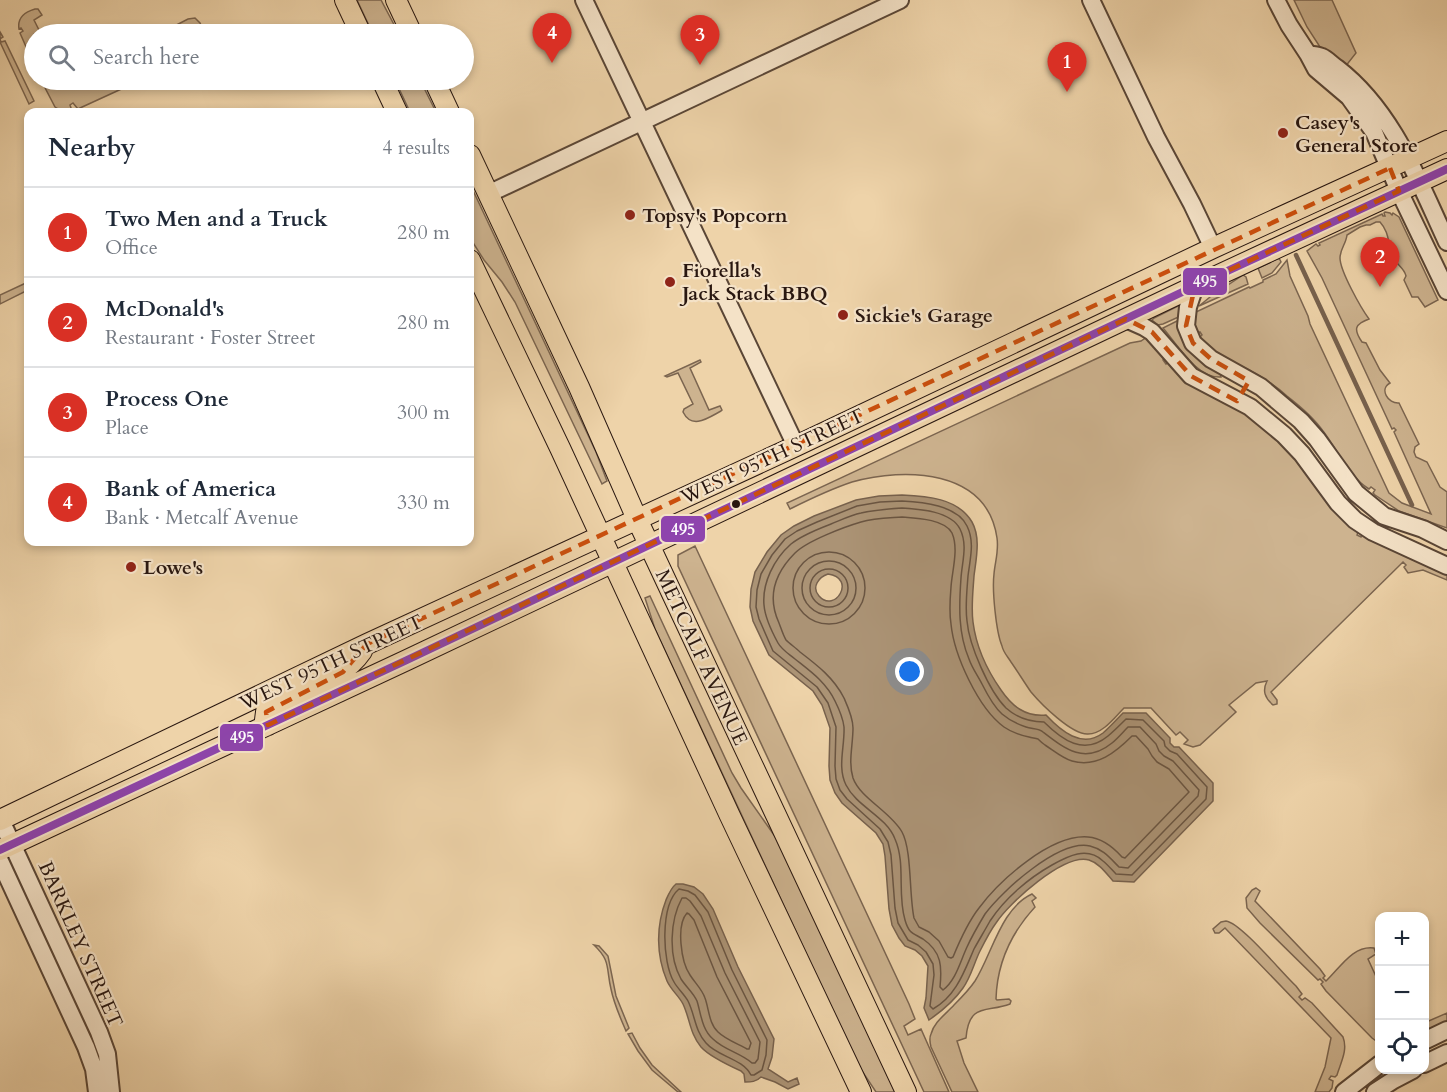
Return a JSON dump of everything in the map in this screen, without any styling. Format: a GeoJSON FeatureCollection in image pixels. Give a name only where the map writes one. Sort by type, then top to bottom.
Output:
{"type":"FeatureCollection","features":[{"type":"Feature","properties":{"kind":"main road"},"geometry":{"type":"LineString","coordinates":[[345,0],[356,24]]}},
{"type":"Feature","properties":{"kind":"main road"},"geometry":{"type":"LineString","coordinates":[[396,0],[407,24]]}},
{"type":"Feature","properties":{"kind":"main road"},"geometry":{"type":"LineString","coordinates":[[387,90],[396,108]]}},
{"type":"Feature","properties":{"kind":"main road"},"geometry":{"type":"LineString","coordinates":[[439,90],[447,108]]}},
{"type":"Feature","properties":{"kind":"main road","name":"WEST 95TH STREET"},"geometry":{"type":"LineString","coordinates":[[0,819],[367,644],[1447,141]]}},
{"type":"Feature","properties":{"kind":"main road","name":"METCALF AVENUE"},"geometry":{"type":"LineString","coordinates":[[474,164],[579,387],[637,519],[906,1092]]}},
{"type":"Feature","properties":{"kind":"main road","name":"WEST 95TH STREET"},"geometry":{"type":"LineString","coordinates":[[6,848],[1447,169]]}},
{"type":"Feature","properties":{"kind":"main road","name":"METCALF AVENUE"},"geometry":{"type":"LineString","coordinates":[[474,268],[614,562],[725,805],[861,1092]]}},
{"type":"Feature","properties":{"kind":"main road"},"geometry":{"type":"LineString","coordinates":[[268,725],[266,712],[343,672],[367,644]]}},
{"type":"Feature","properties":{"kind":"street"},"geometry":{"type":"LineString","coordinates":[[584,0],[795,446]]}},
{"type":"Feature","properties":{"kind":"street"},"geometry":{"type":"LineString","coordinates":[[488,194],[900,0]]}},
{"type":"Feature","properties":{"kind":"street"},"geometry":{"type":"LineString","coordinates":[[1091,0],[1156,137],[1213,248]]}},
{"type":"Feature","properties":{"kind":"street"},"geometry":{"type":"LineString","coordinates":[[1276,0],[1288,25],[1308,54],[1322,57],[1347,76],[1363,91],[1392,131],[1399,164],[1399,191],[1447,291]]}},
{"type":"Feature","properties":{"kind":"street"},"geometry":{"type":"LineString","coordinates":[[1399,164],[1419,182],[1447,242]]}},
{"type":"Feature","properties":{"kind":"street"},"geometry":{"type":"LineString","coordinates":[[1195,286],[1188,307],[1186,326],[1193,343],[1211,359],[1261,387],[1301,421],[1356,493],[1384,516],[1423,529],[1447,541]]}},
{"type":"Feature","properties":{"kind":"street"},"geometry":{"type":"LineString","coordinates":[[1126,319],[1152,332],[1191,376],[1250,407],[1284,435],[1302,454],[1338,503],[1355,520],[1373,532],[1447,566]]}},
{"type":"Feature","properties":{"kind":"street"},"geometry":{"type":"LineString","coordinates":[[1237,401],[1249,381]]}},
{"type":"Feature","properties":{"kind":"street","name":"BARKLEY STREET"},"geometry":{"type":"LineString","coordinates":[[0,819],[6,848],[99,1032],[107,1054],[111,1092]]}},
{"type":"Feature","properties":{"kind":"street","name":"BARKLEY STREET"},"geometry":{"type":"LineString","coordinates":[[0,861],[86,1047],[94,1069],[97,1092]]}},
{"type":"Feature","properties":{"kind":"street"},"geometry":{"type":"LineString","coordinates":[[1429,1039],[1447,1030]]}},
{"type":"Feature","properties":{"kind":"street"},"geometry":{"type":"LineString","coordinates":[[1429,1062],[1447,1053]]}},
{"type":"Feature","properties":{"kind":"street"},"geometry":{"type":"LineString","coordinates":[[1344,1092],[1375,1068]]}},
{"type":"Feature","properties":{"kind":"street"},"geometry":{"type":"LineString","coordinates":[[1375,1092],[1405,1074]]}},
{"type":"Feature","properties":{"kind":"highlighted area"},"geometry":{"type":"Polygon","coordinates":[[[1390,168],[1399,191],[1195,286],[1186,326],[1193,343],[1211,359],[1249,381],[1237,401],[1191,376],[1152,332],[1126,319],[268,725],[266,712],[343,672],[367,644],[1390,168]]]}},
{"type":"Feature","properties":{"kind":"shaded area"},"geometry":{"type":"Polygon","coordinates":[[[357,0],[381,0],[394,24],[368,24],[357,0]]]}},
{"type":"Feature","properties":{"kind":"shaded area"},"geometry":{"type":"Polygon","coordinates":[[[1294,0],[1332,0],[1356,53],[1345,67],[1320,47],[1294,0]]]}},
{"type":"Feature","properties":{"kind":"shaded area"},"geometry":{"type":"Polygon","coordinates":[[[38,9],[42,15],[34,20],[36,24],[24,24],[24,42],[20,33],[23,31],[19,29],[19,21],[28,12],[38,9]]]}},
{"type":"Feature","properties":{"kind":"shaded area"},"geometry":{"type":"Polygon","coordinates":[[[195,18],[200,24],[178,24],[195,18]]]}},
{"type":"Feature","properties":{"kind":"shaded area"},"geometry":{"type":"Polygon","coordinates":[[[0,39],[1,42],[5,41],[24,80],[24,90],[29,90],[34,101],[29,104],[0,42],[0,39]]]}},
{"type":"Feature","properties":{"kind":"shaded area"},"geometry":{"type":"Polygon","coordinates":[[[46,90],[119,90],[80,108],[73,103],[70,105],[71,108],[55,107],[46,90]]]}},
{"type":"Feature","properties":{"kind":"shaded area"},"geometry":{"type":"Polygon","coordinates":[[[400,90],[425,90],[434,108],[408,108],[400,90]]]}},
{"type":"Feature","properties":{"kind":"shaded area"},"geometry":{"type":"Polygon","coordinates":[[[474,193],[596,452],[607,481],[602,484],[515,302],[474,244],[474,193]]]}},
{"type":"Feature","properties":{"kind":"shaded area"},"geometry":{"type":"Polygon","coordinates":[[[1385,212],[1399,217],[1438,300],[1425,307],[1418,297],[1412,297],[1404,280],[1405,273],[1396,262],[1386,231],[1380,222],[1360,227],[1347,235],[1340,255],[1341,264],[1369,319],[1358,325],[1357,334],[1362,342],[1366,343],[1380,370],[1390,383],[1385,389],[1386,396],[1391,401],[1399,403],[1419,444],[1415,447],[1416,457],[1427,462],[1440,487],[1447,492],[1447,528],[1399,511],[1375,495],[1373,493],[1375,490],[1371,487],[1369,489],[1356,478],[1319,426],[1306,412],[1269,382],[1209,348],[1200,337],[1202,335],[1200,332],[1196,332],[1194,322],[1196,312],[1263,282],[1276,274],[1287,260],[1290,276],[1310,324],[1389,493],[1402,503],[1431,514],[1394,432],[1396,430],[1392,429],[1322,278],[1307,251],[1316,244],[1318,246],[1319,243],[1382,214],[1385,216],[1385,212]]]}},
{"type":"Feature","properties":{"kind":"shaded area"},"geometry":{"type":"Polygon","coordinates":[[[1279,258],[1281,262],[1272,273],[1262,278],[1258,268],[1279,258]]]}},
{"type":"Feature","properties":{"kind":"shaded area"},"geometry":{"type":"Polygon","coordinates":[[[1243,275],[1248,284],[1199,306],[1210,297],[1243,275]]]}},
{"type":"Feature","properties":{"kind":"shaded area"},"geometry":{"type":"Polygon","coordinates":[[[24,284],[24,292],[0,304],[0,295],[24,284]]]}},
{"type":"Feature","properties":{"kind":"shaded area"},"geometry":{"type":"Polygon","coordinates":[[[1182,305],[1183,315],[1158,325],[1152,320],[1154,318],[1182,305]]]}},
{"type":"Feature","properties":{"kind":"shaded area"},"geometry":{"type":"Polygon","coordinates":[[[1179,320],[1221,377],[1212,376],[1196,367],[1163,328],[1179,320]]]}},
{"type":"Feature","properties":{"kind":"shaded area"},"geometry":{"type":"Polygon","coordinates":[[[1147,337],[1166,358],[1163,360],[1166,364],[1168,362],[1224,398],[1278,438],[1293,454],[1324,498],[1358,532],[1357,535],[1361,537],[1362,534],[1447,571],[1447,580],[1423,570],[1408,573],[1403,562],[1271,692],[1277,704],[1273,705],[1266,697],[1267,681],[1256,683],[1229,705],[1236,712],[1200,745],[1193,747],[1184,744],[1188,740],[1180,732],[1176,735],[1151,708],[1124,708],[1104,728],[1088,734],[1074,730],[1049,711],[1031,692],[1004,652],[1000,640],[994,590],[997,538],[990,515],[978,498],[961,486],[919,475],[873,477],[852,482],[790,509],[787,503],[1147,337]]]}},
{"type":"Feature","properties":{"kind":"shaded area"},"geometry":{"type":"Polygon","coordinates":[[[700,360],[701,362],[690,368],[709,410],[720,406],[722,410],[706,419],[696,421],[691,420],[683,412],[693,404],[678,373],[665,376],[700,360]]]}},
{"type":"Feature","properties":{"kind":"shaded area"},"geometry":{"type":"Polygon","coordinates":[[[695,546],[909,1004],[915,1019],[904,1026],[908,1035],[921,1029],[949,1092],[924,1092],[678,566],[678,555],[695,546]]]}},
{"type":"Feature","properties":{"kind":"shaded area"},"geometry":{"type":"Polygon","coordinates":[[[650,596],[732,773],[781,845],[897,1092],[876,1092],[858,1065],[655,629],[645,598],[650,596]]]}},
{"type":"Feature","properties":{"kind":"shaded area"},"geometry":{"type":"Polygon","coordinates":[[[1256,888],[1260,891],[1255,901],[1320,969],[1326,981],[1353,954],[1366,948],[1374,948],[1375,955],[1368,959],[1375,974],[1375,1040],[1326,991],[1321,984],[1323,982],[1318,980],[1247,908],[1246,898],[1256,888]]]}},
{"type":"Feature","properties":{"kind":"shaded area"},"geometry":{"type":"Polygon","coordinates":[[[1032,894],[1036,898],[1032,901],[1035,907],[1012,938],[999,974],[996,999],[1009,999],[1010,1004],[975,1014],[968,1027],[966,1038],[957,1041],[964,1063],[978,1092],[952,1092],[931,1047],[930,1039],[933,1030],[937,1022],[975,981],[1012,910],[1032,894]]]}},
{"type":"Feature","properties":{"kind":"shaded area"},"geometry":{"type":"Polygon","coordinates":[[[1226,921],[1251,939],[1296,986],[1302,994],[1299,997],[1312,1003],[1343,1037],[1345,1047],[1343,1056],[1337,1075],[1329,1079],[1333,1081],[1329,1092],[1315,1092],[1325,1067],[1331,1038],[1225,928],[1215,933],[1213,929],[1226,921]]]}},
{"type":"Feature","properties":{"kind":"shaded area"},"geometry":{"type":"Polygon","coordinates":[[[594,945],[599,946],[608,956],[616,996],[629,1028],[626,1031],[614,1000],[606,960],[594,945]]]}},
{"type":"Feature","properties":{"kind":"shaded area"},"geometry":{"type":"Polygon","coordinates":[[[1447,1013],[1447,1022],[1429,1030],[1429,1021],[1447,1013]]]}},
{"type":"Feature","properties":{"kind":"shaded area"},"geometry":{"type":"Polygon","coordinates":[[[632,1033],[652,1065],[681,1092],[678,1092],[652,1070],[628,1034],[632,1033]]]}},
{"type":"Feature","properties":{"kind":"water"},"geometry":{"type":"Polygon","coordinates":[[[911,495],[941,500],[959,508],[972,522],[977,542],[972,605],[974,631],[979,649],[991,674],[1005,696],[1015,705],[1025,712],[1046,715],[1065,732],[1080,739],[1095,737],[1103,733],[1123,713],[1146,713],[1170,738],[1170,743],[1174,747],[1179,747],[1213,783],[1213,801],[1134,882],[1113,881],[1096,863],[1089,860],[1078,860],[1066,864],[1038,881],[1003,914],[992,929],[959,993],[929,1020],[924,1008],[928,966],[922,956],[905,946],[892,925],[883,844],[876,833],[842,803],[835,793],[830,780],[830,728],[822,705],[813,691],[769,655],[753,621],[750,607],[755,572],[781,535],[814,516],[856,500],[879,496],[911,495]],[[828,574],[822,577],[816,586],[819,596],[831,601],[837,598],[842,587],[837,577],[828,574]]]}},
{"type":"Feature","properties":{"kind":"water"},"geometry":{"type":"Polygon","coordinates":[[[676,884],[694,887],[703,894],[713,909],[738,967],[774,1039],[768,1069],[788,1082],[797,1078],[799,1084],[788,1089],[761,1077],[755,1081],[745,1082],[741,1071],[709,1054],[697,1042],[683,1004],[667,981],[659,951],[660,920],[669,893],[676,884]]]}},
{"type":"Feature","properties":{"kind":"waterway"},"geometry":{"type":"LineString","coordinates":[[1296,255],[1412,505]]}},
{"type":"Feature","properties":{"kind":"transit line","name":"495"},"geometry":{"type":"LineString","coordinates":[[0,850],[1447,169]]}},
{"type":"Feature","properties":{"kind":"place","name":"Bank of America"},"geometry":{"type":"Point","coordinates":[552,63]}},
{"type":"Feature","properties":{"kind":"place","name":"Process One"},"geometry":{"type":"Point","coordinates":[700,65]}},
{"type":"Feature","properties":{"kind":"place","name":"Two Men and a Truck"},"geometry":{"type":"Point","coordinates":[1067,92]}},
{"type":"Feature","properties":{"kind":"place","name":"Casey's General Store"},"geometry":{"type":"Point","coordinates":[1283,133]}},
{"type":"Feature","properties":{"kind":"place","name":"Topsy's Popcorn"},"geometry":{"type":"Point","coordinates":[630,215]}},
{"type":"Feature","properties":{"kind":"place","name":"Fiorella's Jack Stack BBQ"},"geometry":{"type":"Point","coordinates":[670,282]}},
{"type":"Feature","properties":{"kind":"place","name":"McDonald's"},"geometry":{"type":"Point","coordinates":[1380,287]}},
{"type":"Feature","properties":{"kind":"place","name":"Sickie's Garage"},"geometry":{"type":"Point","coordinates":[843,315]}},
{"type":"Feature","properties":{"kind":"place","name":"Lowe's"},"geometry":{"type":"Point","coordinates":[131,567]}}]}
